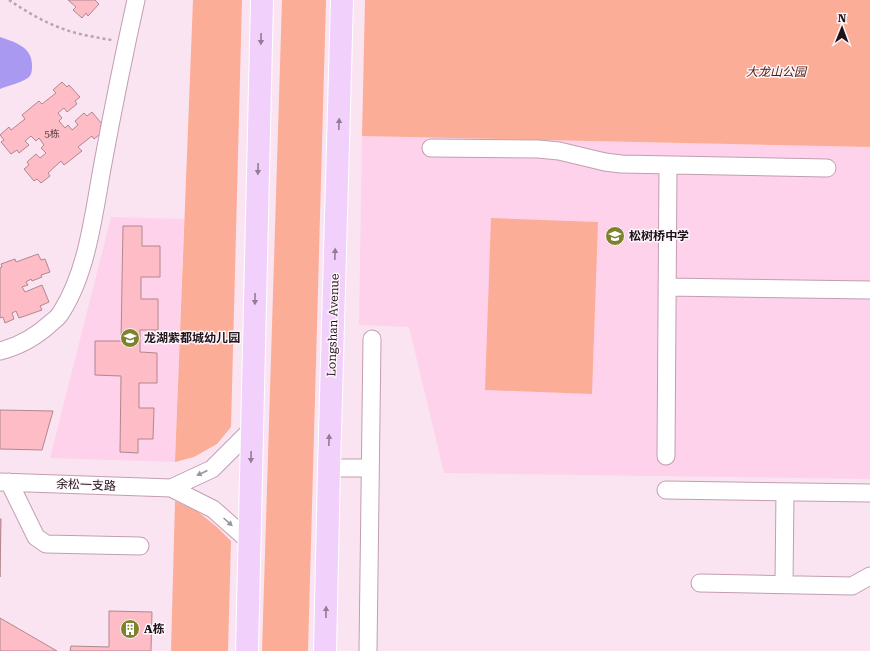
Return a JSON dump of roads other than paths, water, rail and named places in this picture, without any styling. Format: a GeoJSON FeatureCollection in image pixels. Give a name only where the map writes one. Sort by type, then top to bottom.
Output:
{"type":"FeatureCollection","features":[{"type":"Feature","properties":{"kind":"main road"},"geometry":{"type":"LineString","coordinates":[[247,651],[262,0]]}},
{"type":"Feature","properties":{"kind":"main road","name":"Longshan Avenue"},"geometry":{"type":"LineString","coordinates":[[325,651],[328,468],[342,0]]}},
{"type":"Feature","properties":{"kind":"street"},"geometry":{"type":"LineString","coordinates":[[0,351],[13,348],[40,333],[62,313],[76,287],[93,220],[118,80],[136,0]]}},
{"type":"Feature","properties":{"kind":"street"},"geometry":{"type":"LineString","coordinates":[[432,148],[538,149],[559,151],[605,162],[621,164],[827,168]]}},
{"type":"Feature","properties":{"kind":"street"},"geometry":{"type":"LineString","coordinates":[[666,456],[668,166]]}},
{"type":"Feature","properties":{"kind":"street"},"geometry":{"type":"LineString","coordinates":[[667,287],[870,290]]}},
{"type":"Feature","properties":{"kind":"street"},"geometry":{"type":"LineString","coordinates":[[368,651],[372,340]]}},
{"type":"Feature","properties":{"kind":"street"},"geometry":{"type":"LineString","coordinates":[[171,488],[212,469],[252,429]]}},
{"type":"Feature","properties":{"kind":"street"},"geometry":{"type":"LineString","coordinates":[[328,468],[370,468]]}},
{"type":"Feature","properties":{"kind":"street"},"geometry":{"type":"LineString","coordinates":[[5,482],[36,537],[46,544],[140,546]]}},
{"type":"Feature","properties":{"kind":"street","name":"余松一支路"},"geometry":{"type":"LineString","coordinates":[[5,482],[171,488]]}},
{"type":"Feature","properties":{"kind":"street"},"geometry":{"type":"LineString","coordinates":[[171,488],[213,508],[249,541]]}},
{"type":"Feature","properties":{"kind":"street"},"geometry":{"type":"LineString","coordinates":[[666,490],[870,493]]}},
{"type":"Feature","properties":{"kind":"street"},"geometry":{"type":"LineString","coordinates":[[784,492],[784,584]]}},
{"type":"Feature","properties":{"kind":"street"},"geometry":{"type":"LineString","coordinates":[[700,583],[852,586],[870,576]]}},
{"type":"Feature","properties":{"kind":"place","name":"松树桥中学"},"geometry":{"type":"Point","coordinates":[615,236]}},
{"type":"Feature","properties":{"kind":"place","name":"龙湖紫都城幼儿园"},"geometry":{"type":"Point","coordinates":[130,338]}},
{"type":"Feature","properties":{"kind":"place","name":"A栋"},"geometry":{"type":"Point","coordinates":[130,629]}},
{"type":"Feature","properties":{"kind":"park label","name":"大龙山公园"},"geometry":{"type":"Point","coordinates":[776,72]}}]}
